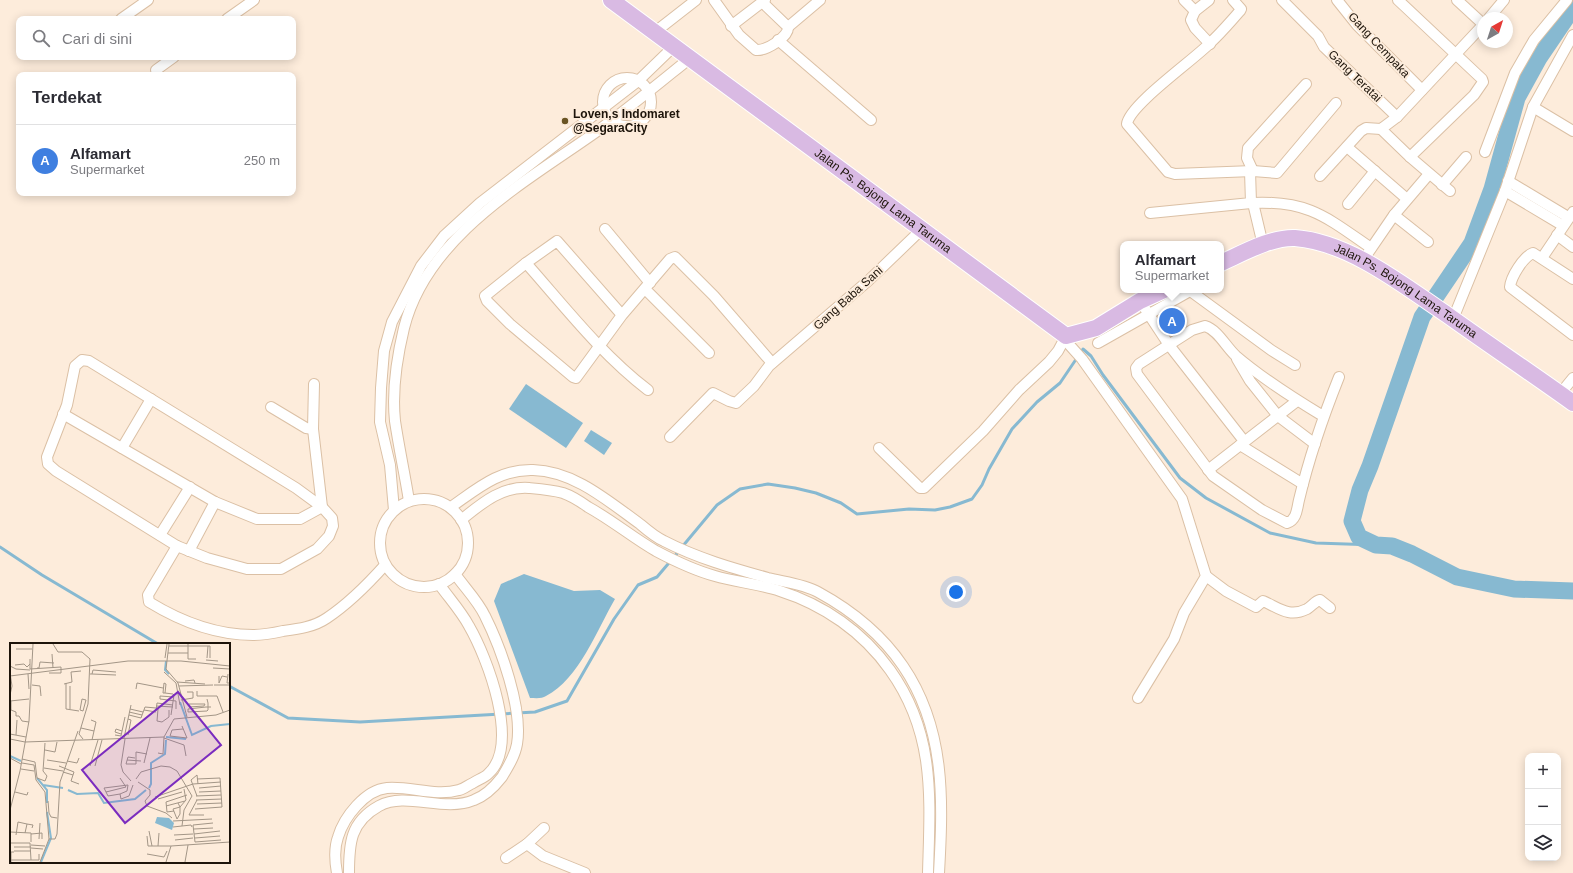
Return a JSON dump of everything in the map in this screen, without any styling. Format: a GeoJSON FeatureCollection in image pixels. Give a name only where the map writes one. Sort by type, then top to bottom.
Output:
{"type":"FeatureCollection","features":[{"type":"Feature","properties":{"kind":"main road","name":"Jalan Ps. Bojong Lama Taruma"},"geometry":{"type":"LineString","coordinates":[[612,0],[656,32],[689,59],[756,106],[1065,338]]}},
{"type":"Feature","properties":{"kind":"main road","name":"Jalan Ps. Bojong Lama Taruma"},"geometry":{"type":"LineString","coordinates":[[1224,262],[1263,245],[1294,238],[1310,240],[1367,254],[1421,297],[1567,398]]}},
{"type":"Feature","properties":{"kind":"main road"},"geometry":{"type":"LineString","coordinates":[[1065,338],[1096,328],[1144,307],[1160,293]]}},
{"type":"Feature","properties":{"kind":"street"},"geometry":{"type":"LineString","coordinates":[[125,16],[148,0]]}},
{"type":"Feature","properties":{"kind":"street"},"geometry":{"type":"LineString","coordinates":[[231,16],[254,0]]}},
{"type":"Feature","properties":{"kind":"street"},"geometry":{"type":"LineString","coordinates":[[656,32],[696,0]]}},
{"type":"Feature","properties":{"kind":"street"},"geometry":{"type":"LineString","coordinates":[[714,0],[732,26],[746,43],[756,50],[764,50],[788,33],[788,27],[764,1],[732,26]]}},
{"type":"Feature","properties":{"kind":"street"},"geometry":{"type":"LineString","coordinates":[[788,27],[820,0]]}},
{"type":"Feature","properties":{"kind":"street"},"geometry":{"type":"LineString","coordinates":[[1184,0],[1195,11]]}},
{"type":"Feature","properties":{"kind":"street"},"geometry":{"type":"LineString","coordinates":[[1209,0],[1195,11],[1191,20],[1192,24],[1210,44]]}},
{"type":"Feature","properties":{"kind":"street"},"geometry":{"type":"LineString","coordinates":[[1233,0],[1240,9],[1240,12],[1210,44],[1156,89],[1131,115],[1127,124],[1171,174],[1234,173],[1252,171],[1277,173],[1336,103]]}},
{"type":"Feature","properties":{"kind":"street","name":"Gang Teratai"},"geometry":{"type":"LineString","coordinates":[[1282,0],[1318,36],[1324,47],[1397,117]]}},
{"type":"Feature","properties":{"kind":"street","name":"Gang Cempaka"},"geometry":{"type":"LineString","coordinates":[[1337,0],[1357,25],[1422,90]]}},
{"type":"Feature","properties":{"kind":"street"},"geometry":{"type":"LineString","coordinates":[[1398,0],[1482,79],[1481,86],[1410,157]]}},
{"type":"Feature","properties":{"kind":"street"},"geometry":{"type":"LineString","coordinates":[[1457,0],[1477,19]]}},
{"type":"Feature","properties":{"kind":"street"},"geometry":{"type":"LineString","coordinates":[[1494,12],[1504,0]]}},
{"type":"Feature","properties":{"kind":"street"},"geometry":{"type":"LineString","coordinates":[[1485,152],[1516,73],[1534,40],[1567,0]]}},
{"type":"Feature","properties":{"kind":"street"},"geometry":{"type":"LineString","coordinates":[[1381,129],[1397,117],[1457,55],[1477,32]]}},
{"type":"Feature","properties":{"kind":"street"},"geometry":{"type":"LineString","coordinates":[[1450,317],[1506,186],[1533,107],[1573,35]]}},
{"type":"Feature","properties":{"kind":"street"},"geometry":{"type":"LineString","coordinates":[[778,40],[870,120]]}},
{"type":"Feature","properties":{"kind":"street"},"geometry":{"type":"LineString","coordinates":[[394,510],[390,465],[380,422],[384,351],[392,322],[421,266],[444,236],[480,203],[638,81],[668,52],[671,44]]}},
{"type":"Feature","properties":{"kind":"street"},"geometry":{"type":"LineString","coordinates":[[409,501],[395,420],[395,388],[404,327],[417,294],[431,269],[452,243],[490,207],[612,120],[689,59]]}},
{"type":"Feature","properties":{"kind":"street"},"geometry":{"type":"LineString","coordinates":[[156,70],[170,60]]}},
{"type":"Feature","properties":{"kind":"street"},"geometry":{"type":"LineString","coordinates":[[604,108],[612,120],[617,124],[630,126],[642,121],[650,110],[651,103],[648,92],[638,81]]}},
{"type":"Feature","properties":{"kind":"street"},"geometry":{"type":"LineString","coordinates":[[1263,245],[1252,203],[1252,171],[1248,164],[1246,153],[1248,148],[1306,84]]}},
{"type":"Feature","properties":{"kind":"street"},"geometry":{"type":"LineString","coordinates":[[1533,107],[1573,131]]}},
{"type":"Feature","properties":{"kind":"street"},"geometry":{"type":"LineString","coordinates":[[1320,176],[1347,146],[1366,128],[1381,129],[1410,157],[1446,188],[1466,157]]}},
{"type":"Feature","properties":{"kind":"street"},"geometry":{"type":"LineString","coordinates":[[1347,146],[1407,199]]}},
{"type":"Feature","properties":{"kind":"street"},"geometry":{"type":"LineString","coordinates":[[1348,204],[1375,171]]}},
{"type":"Feature","properties":{"kind":"street"},"geometry":{"type":"LineString","coordinates":[[1150,213],[1252,203],[1289,203],[1317,212],[1367,254],[1394,215],[1429,174]]}},
{"type":"Feature","properties":{"kind":"street"},"geometry":{"type":"LineString","coordinates":[[1506,186],[1568,218],[1542,258]]}},
{"type":"Feature","properties":{"kind":"street"},"geometry":{"type":"LineString","coordinates":[[1394,215],[1428,242]]}},
{"type":"Feature","properties":{"kind":"street"},"geometry":{"type":"LineString","coordinates":[[605,229],[648,286],[709,353]]}},
{"type":"Feature","properties":{"kind":"street","name":"Gang Baba Sani"},"geometry":{"type":"LineString","coordinates":[[670,437],[713,393],[736,403],[754,386],[772,363],[868,281],[921,230]]}},
{"type":"Feature","properties":{"kind":"street"},"geometry":{"type":"LineString","coordinates":[[1557,235],[1573,246]]}},
{"type":"Feature","properties":{"kind":"street"},"geometry":{"type":"LineString","coordinates":[[622,315],[557,241],[485,295],[487,301],[510,324],[575,378],[600,347],[622,315],[670,259],[677,258],[714,296],[772,363]]}},
{"type":"Feature","properties":{"kind":"street"},"geometry":{"type":"LineString","coordinates":[[1573,279],[1535,253],[1528,255],[1513,277],[1510,287],[1573,335]]}},
{"type":"Feature","properties":{"kind":"street"},"geometry":{"type":"LineString","coordinates":[[526,263],[600,347],[621,368],[648,390]]}},
{"type":"Feature","properties":{"kind":"street"},"geometry":{"type":"LineString","coordinates":[[1098,343],[1144,307],[1182,293]]}},
{"type":"Feature","properties":{"kind":"street"},"geometry":{"type":"LineString","coordinates":[[1194,293],[1271,350],[1295,365]]}},
{"type":"Feature","properties":{"kind":"street"},"geometry":{"type":"LineString","coordinates":[[1144,307],[1169,345],[1242,443],[1303,484]]}},
{"type":"Feature","properties":{"kind":"street"},"geometry":{"type":"LineString","coordinates":[[1315,444],[1278,416],[1250,381],[1235,356],[1211,329],[1205,326],[1192,330],[1139,364],[1136,368],[1137,374],[1208,470],[1219,482],[1278,520],[1287,523],[1292,521],[1296,515],[1303,484],[1315,444],[1323,416],[1339,377]]}},
{"type":"Feature","properties":{"kind":"street"},"geometry":{"type":"LineString","coordinates":[[879,448],[918,486],[924,488],[983,431],[1019,390],[1049,362],[1058,352],[1065,338],[1182,499],[1206,576],[1226,591],[1256,607],[1263,601],[1279,610],[1293,613],[1305,610],[1320,600],[1330,608]]}},
{"type":"Feature","properties":{"kind":"street"},"geometry":{"type":"LineString","coordinates":[[1235,356],[1297,401],[1323,416]]}},
{"type":"Feature","properties":{"kind":"street"},"geometry":{"type":"LineString","coordinates":[[82,360],[89,361],[151,399],[296,488],[322,507],[332,518],[333,526],[329,536],[317,549],[281,568],[247,569],[208,558],[177,546],[56,471],[48,464],[47,456],[63,414],[75,366],[82,360]]}},
{"type":"Feature","properties":{"kind":"street"},"geometry":{"type":"LineString","coordinates":[[1567,398],[1573,378]]}},
{"type":"Feature","properties":{"kind":"street"},"geometry":{"type":"LineString","coordinates":[[314,384],[313,429],[322,507]]}},
{"type":"Feature","properties":{"kind":"street"},"geometry":{"type":"LineString","coordinates":[[122,448],[151,399]]}},
{"type":"Feature","properties":{"kind":"street"},"geometry":{"type":"LineString","coordinates":[[1208,470],[1297,401]]}},
{"type":"Feature","properties":{"kind":"street"},"geometry":{"type":"LineString","coordinates":[[271,407],[306,428],[313,429]]}},
{"type":"Feature","properties":{"kind":"street"},"geometry":{"type":"LineString","coordinates":[[63,414],[215,502],[257,519],[300,519],[322,507]]}},
{"type":"Feature","properties":{"kind":"street"},"geometry":{"type":"LineString","coordinates":[[450,507],[492,478],[514,472],[533,470],[553,473],[574,480],[597,493],[662,541],[718,564],[815,590],[847,609],[882,640],[901,662],[922,697],[938,752],[941,772],[939,873]]}},
{"type":"Feature","properties":{"kind":"street"},"geometry":{"type":"LineString","coordinates":[[160,535],[190,487]]}},
{"type":"Feature","properties":{"kind":"street"},"geometry":{"type":"LineString","coordinates":[[460,520],[485,501],[508,489],[526,488],[564,494],[582,503],[657,551],[714,576],[779,591],[810,602],[846,625],[873,649],[890,670],[905,694],[920,729],[929,772],[928,873]]}},
{"type":"Feature","properties":{"kind":"street"},"geometry":{"type":"LineString","coordinates":[[429,499],[450,507],[460,520],[467,533],[468,544],[462,565],[455,574],[439,584],[426,587],[407,584],[391,573],[385,565],[380,551],[380,536],[383,526],[394,510],[409,501],[429,499]]}},
{"type":"Feature","properties":{"kind":"street"},"geometry":{"type":"LineString","coordinates":[[189,551],[215,502]]}},
{"type":"Feature","properties":{"kind":"street"},"geometry":{"type":"LineString","coordinates":[[177,546],[148,595],[149,602],[186,621],[220,631],[254,635],[304,628],[326,619],[371,581],[385,565]]}},
{"type":"Feature","properties":{"kind":"street"},"geometry":{"type":"LineString","coordinates":[[349,873],[350,841],[355,828],[368,814],[390,801],[401,800],[446,806],[474,800],[496,785],[509,766],[517,745],[518,725],[503,660],[485,615],[455,574]]}},
{"type":"Feature","properties":{"kind":"street"},"geometry":{"type":"LineString","coordinates":[[1138,698],[1174,639],[1184,613],[1206,576]]}},
{"type":"Feature","properties":{"kind":"street"},"geometry":{"type":"LineString","coordinates":[[337,873],[335,864],[338,838],[342,826],[353,809],[364,799],[385,788],[408,788],[427,792],[460,790],[489,774],[500,754],[503,740],[503,727],[497,696],[486,663],[469,625],[439,584]]}},
{"type":"Feature","properties":{"kind":"street"},"geometry":{"type":"LineString","coordinates":[[506,858],[527,844],[544,828]]}},
{"type":"Feature","properties":{"kind":"street"},"geometry":{"type":"LineString","coordinates":[[527,844],[543,856],[584,873]]}},
{"type":"Feature","properties":{"kind":"water"},"geometry":{"type":"Polygon","coordinates":[[[526,384],[583,423],[566,448],[509,409],[526,384]]]}},
{"type":"Feature","properties":{"kind":"water"},"geometry":{"type":"Polygon","coordinates":[[[591,430],[612,443],[604,455],[584,441],[591,430]]]}},
{"type":"Feature","properties":{"kind":"water"},"geometry":{"type":"Polygon","coordinates":[[[524,574],[574,591],[600,590],[615,599],[578,666],[558,688],[540,698],[530,698],[494,601],[501,584],[524,574]]]}},
{"type":"Feature","properties":{"kind":"waterway"},"geometry":{"type":"LineString","coordinates":[[1573,8],[1539,58],[1517,98],[1492,189],[1472,243],[1422,317],[1370,466],[1360,490],[1352,521],[1359,537],[1376,545],[1392,546],[1412,554],[1457,577],[1514,589],[1573,591]]}},
{"type":"Feature","properties":{"kind":"waterway"},"geometry":{"type":"LineString","coordinates":[[682,547],[717,505],[740,489],[768,484],[816,493],[841,503],[857,514],[909,509],[935,510],[950,507],[972,499],[982,485],[989,469],[1012,429],[1037,402],[1060,383],[1083,349],[1091,356],[1103,375],[1180,478],[1206,498],[1270,533],[1316,543],[1376,545]]}},
{"type":"Feature","properties":{"kind":"waterway"},"geometry":{"type":"LineString","coordinates":[[0,547],[42,575],[156,643]]}},
{"type":"Feature","properties":{"kind":"waterway"},"geometry":{"type":"LineString","coordinates":[[230,687],[288,718],[360,722],[535,712],[567,701],[614,619],[638,585],[657,577],[679,551]]}},
{"type":"Feature","properties":{"kind":"place","name":"Loven,s Indomaret @SegaraCity"},"geometry":{"type":"Point","coordinates":[565,121]}},
{"type":"Feature","properties":{"kind":"place","name":"Alfamart"},"geometry":{"type":"Point","coordinates":[1172,321]}}]}
